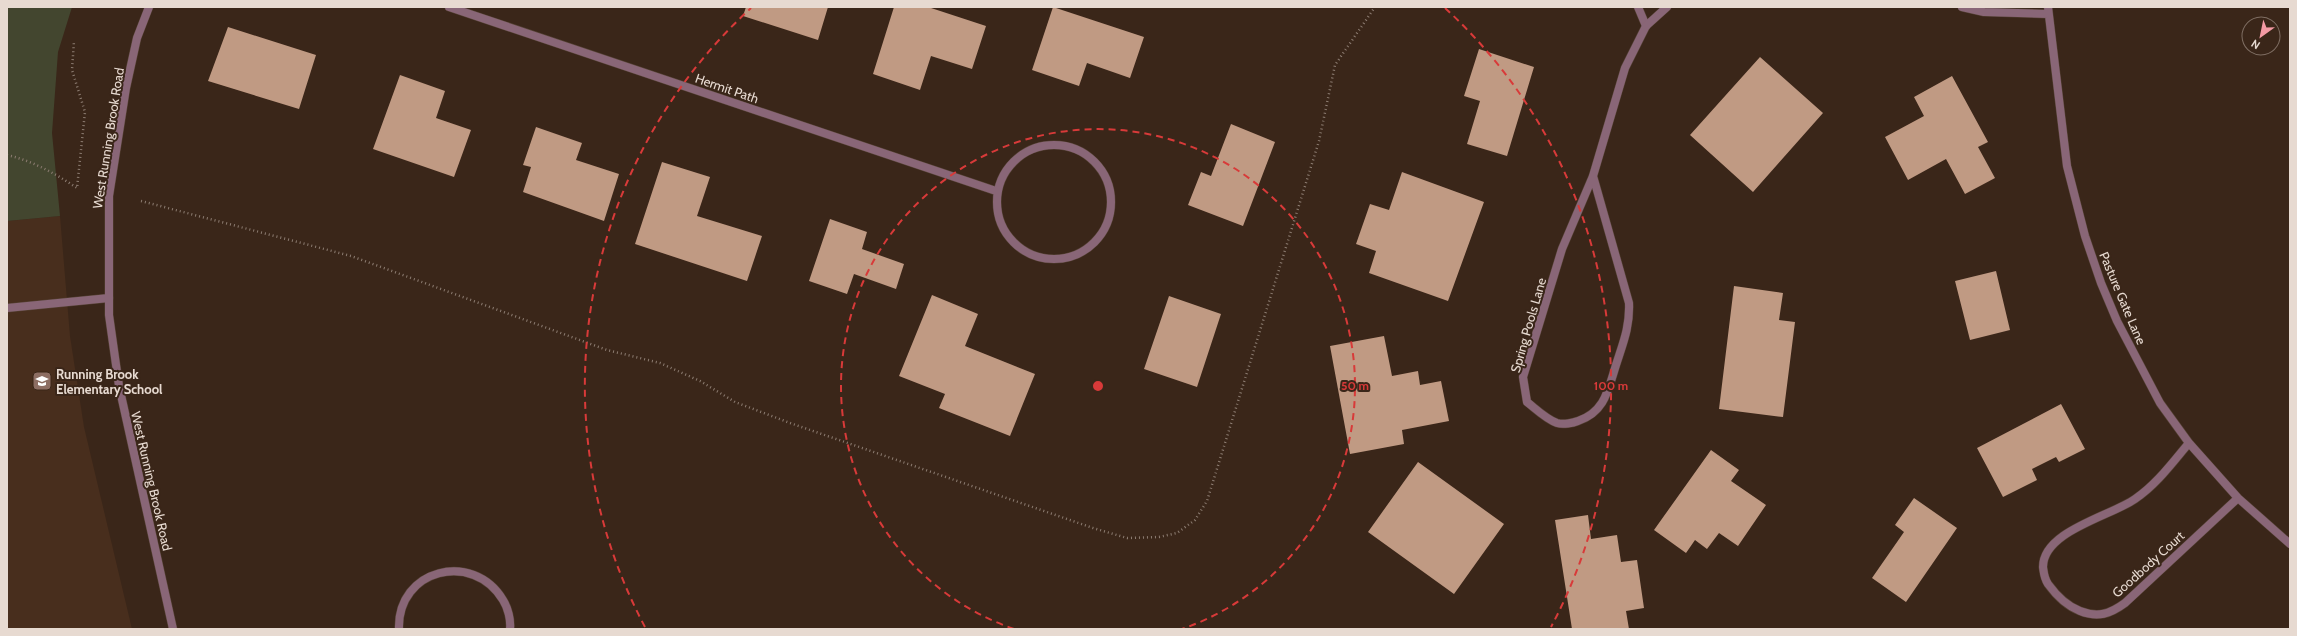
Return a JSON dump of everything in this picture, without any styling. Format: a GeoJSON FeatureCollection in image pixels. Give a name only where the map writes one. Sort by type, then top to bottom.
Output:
{"type":"FeatureCollection","features":[{"type":"Feature","properties":{"kind":"street","name":"West Running Brook Road"},"geometry":{"type":"LineString","coordinates":[[149,7],[137,38],[128,81],[109,196],[109,315],[119,386],[173,629]]}},
{"type":"Feature","properties":{"kind":"street","name":"Hermit Path"},"geometry":{"type":"LineString","coordinates":[[450,7],[996,191]]}},
{"type":"Feature","properties":{"kind":"street"},"geometry":{"type":"LineString","coordinates":[[1638,7],[1646,26]]}},
{"type":"Feature","properties":{"kind":"street","name":"Spring Pools Lane"},"geometry":{"type":"LineString","coordinates":[[1593,176],[1629,303],[1630,321],[1607,394],[1600,407],[1590,417],[1574,422],[1558,423],[1542,414],[1527,402],[1523,377],[1562,249],[1593,176],[1625,68],[1646,26],[1667,7]]}},
{"type":"Feature","properties":{"kind":"street"},"geometry":{"type":"LineString","coordinates":[[1962,7],[1984,12],[2048,11]]}},
{"type":"Feature","properties":{"kind":"street","name":"Pasture Gate Lane"},"geometry":{"type":"LineString","coordinates":[[2048,11],[2067,166],[2087,243],[2101,283],[2137,363],[2160,403],[2189,443],[2238,498],[2290,544]]}},
{"type":"Feature","properties":{"kind":"street"},"geometry":{"type":"LineString","coordinates":[[1051,144],[1071,146],[1102,169],[1112,193],[1112,213],[1098,240],[1078,255],[1058,260],[1031,255],[1010,240],[998,220],[996,191],[1006,168],[1019,155],[1034,147],[1051,144]]}},
{"type":"Feature","properties":{"kind":"street"},"geometry":{"type":"LineString","coordinates":[[7,308],[109,298]]}},
{"type":"Feature","properties":{"kind":"street","name":"Goodbody Court"},"geometry":{"type":"LineString","coordinates":[[2189,443],[2155,485],[2133,501],[2079,526],[2054,543],[2043,562],[2044,578],[2056,595],[2076,609],[2093,616],[2111,613],[2125,603],[2238,498]]}},
{"type":"Feature","properties":{"kind":"street"},"geometry":{"type":"LineString","coordinates":[[399,629],[402,608],[410,593],[420,582],[439,572],[461,570],[478,575],[497,589],[506,605],[510,629]]}},
{"type":"Feature","properties":{"kind":"path"},"geometry":{"type":"LineString","coordinates":[[141,201],[351,256],[607,350],[660,363],[700,381],[735,402],[790,423],[1093,528],[1127,538],[1159,537],[1177,533],[1195,520],[1207,501],[1319,142],[1335,65],[1375,7]]}},
{"type":"Feature","properties":{"kind":"path"},"geometry":{"type":"LineString","coordinates":[[7,155],[23,159],[59,176],[77,188],[85,112],[72,70],[74,41]]}},
{"type":"Feature","properties":{"kind":"shaded area","name":"Running Brook Elementary School"},"geometry":{"type":"Polygon","coordinates":[[[60,216],[70,336],[84,427],[132,629],[7,629],[7,221],[60,216]]]}},
{"type":"Feature","properties":{"kind":"green space"},"geometry":{"type":"Polygon","coordinates":[[[7,7],[72,7],[58,52],[52,133],[60,216],[7,221],[7,7]]]}},
{"type":"Feature","properties":{"kind":"building"},"geometry":{"type":"Polygon","coordinates":[[[746,7],[828,7],[818,40],[743,16],[746,7]]]}},
{"type":"Feature","properties":{"kind":"building"},"geometry":{"type":"Polygon","coordinates":[[[894,7],[928,7],[986,26],[972,69],[931,56],[920,90],[873,74],[894,7]]]}},
{"type":"Feature","properties":{"kind":"building"},"geometry":{"type":"Polygon","coordinates":[[[1053,7],[1144,37],[1130,78],[1087,63],[1079,86],[1032,70],[1053,7]]]}},
{"type":"Feature","properties":{"kind":"building"},"geometry":{"type":"Polygon","coordinates":[[[228,27],[316,55],[299,109],[208,81],[228,27]]]}},
{"type":"Feature","properties":{"kind":"building"},"geometry":{"type":"Polygon","coordinates":[[[1479,49],[1534,67],[1507,156],[1467,144],[1480,101],[1464,96],[1479,49]]]}},
{"type":"Feature","properties":{"kind":"building"},"geometry":{"type":"Polygon","coordinates":[[[1760,57],[1823,113],[1753,192],[1690,135],[1760,57]]]}},
{"type":"Feature","properties":{"kind":"building"},"geometry":{"type":"Polygon","coordinates":[[[400,75],[445,91],[436,118],[471,130],[454,177],[373,149],[400,75]]]}},
{"type":"Feature","properties":{"kind":"building"},"geometry":{"type":"Polygon","coordinates":[[[1952,76],[1988,142],[1978,147],[1995,178],[1965,194],[1946,159],[1908,180],[1885,137],[1924,116],[1914,97],[1952,76]]]}},
{"type":"Feature","properties":{"kind":"building"},"geometry":{"type":"Polygon","coordinates":[[[1231,124],[1275,142],[1243,226],[1188,205],[1201,172],[1211,176],[1231,124]]]}},
{"type":"Feature","properties":{"kind":"building"},"geometry":{"type":"Polygon","coordinates":[[[536,127],[582,143],[576,160],[619,174],[604,221],[523,192],[531,167],[523,165],[536,127]]]}},
{"type":"Feature","properties":{"kind":"building"},"geometry":{"type":"Polygon","coordinates":[[[662,162],[710,177],[697,216],[762,236],[747,281],[635,244],[662,162]]]}},
{"type":"Feature","properties":{"kind":"building"},"geometry":{"type":"Polygon","coordinates":[[[1402,172],[1484,202],[1448,301],[1369,273],[1376,251],[1356,244],[1370,204],[1389,210],[1402,172]]]}},
{"type":"Feature","properties":{"kind":"building"},"geometry":{"type":"Polygon","coordinates":[[[830,219],[867,232],[862,249],[904,264],[896,289],[854,274],[847,294],[809,281],[830,219]]]}},
{"type":"Feature","properties":{"kind":"building"},"geometry":{"type":"Polygon","coordinates":[[[1996,271],[2010,330],[1970,340],[1955,281],[1996,271]]]}},
{"type":"Feature","properties":{"kind":"building"},"geometry":{"type":"Polygon","coordinates":[[[1734,286],[1783,293],[1779,320],[1795,322],[1783,417],[1719,409],[1734,286]]]}},
{"type":"Feature","properties":{"kind":"building"},"geometry":{"type":"Polygon","coordinates":[[[932,295],[978,314],[965,346],[1035,374],[1010,436],[939,408],[945,394],[899,376],[932,295]]]}},
{"type":"Feature","properties":{"kind":"building"},"geometry":{"type":"Polygon","coordinates":[[[1169,296],[1221,314],[1197,387],[1144,369],[1169,296]]]}},
{"type":"Feature","properties":{"kind":"building"},"geometry":{"type":"Polygon","coordinates":[[[1384,336],[1392,376],[1418,371],[1420,385],[1441,381],[1449,421],[1402,430],[1404,444],[1350,454],[1330,346],[1384,336]]]}},
{"type":"Feature","properties":{"kind":"building"},"geometry":{"type":"Polygon","coordinates":[[[2061,404],[2085,449],[2059,462],[2056,457],[2032,469],[2037,480],[2003,497],[1977,448],[2061,404]]]}},
{"type":"Feature","properties":{"kind":"building"},"geometry":{"type":"Polygon","coordinates":[[[1711,450],[1739,470],[1731,481],[1766,505],[1738,546],[1719,533],[1707,549],[1695,540],[1686,553],[1654,530],[1711,450]]]}},
{"type":"Feature","properties":{"kind":"building"},"geometry":{"type":"Polygon","coordinates":[[[1418,462],[1504,524],[1454,594],[1368,532],[1418,462]]]}},
{"type":"Feature","properties":{"kind":"building"},"geometry":{"type":"Polygon","coordinates":[[[1914,498],[1957,528],[1906,602],[1872,578],[1904,532],[1895,525],[1914,498]]]}},
{"type":"Feature","properties":{"kind":"building"},"geometry":{"type":"Polygon","coordinates":[[[1588,515],[1591,539],[1617,535],[1621,562],[1637,560],[1644,608],[1626,611],[1629,629],[1572,629],[1555,520],[1588,515]]]}},
{"type":"Feature","properties":{"kind":"place","name":"Running Brook Elementary School"},"geometry":{"type":"Point","coordinates":[42,381]}}]}
